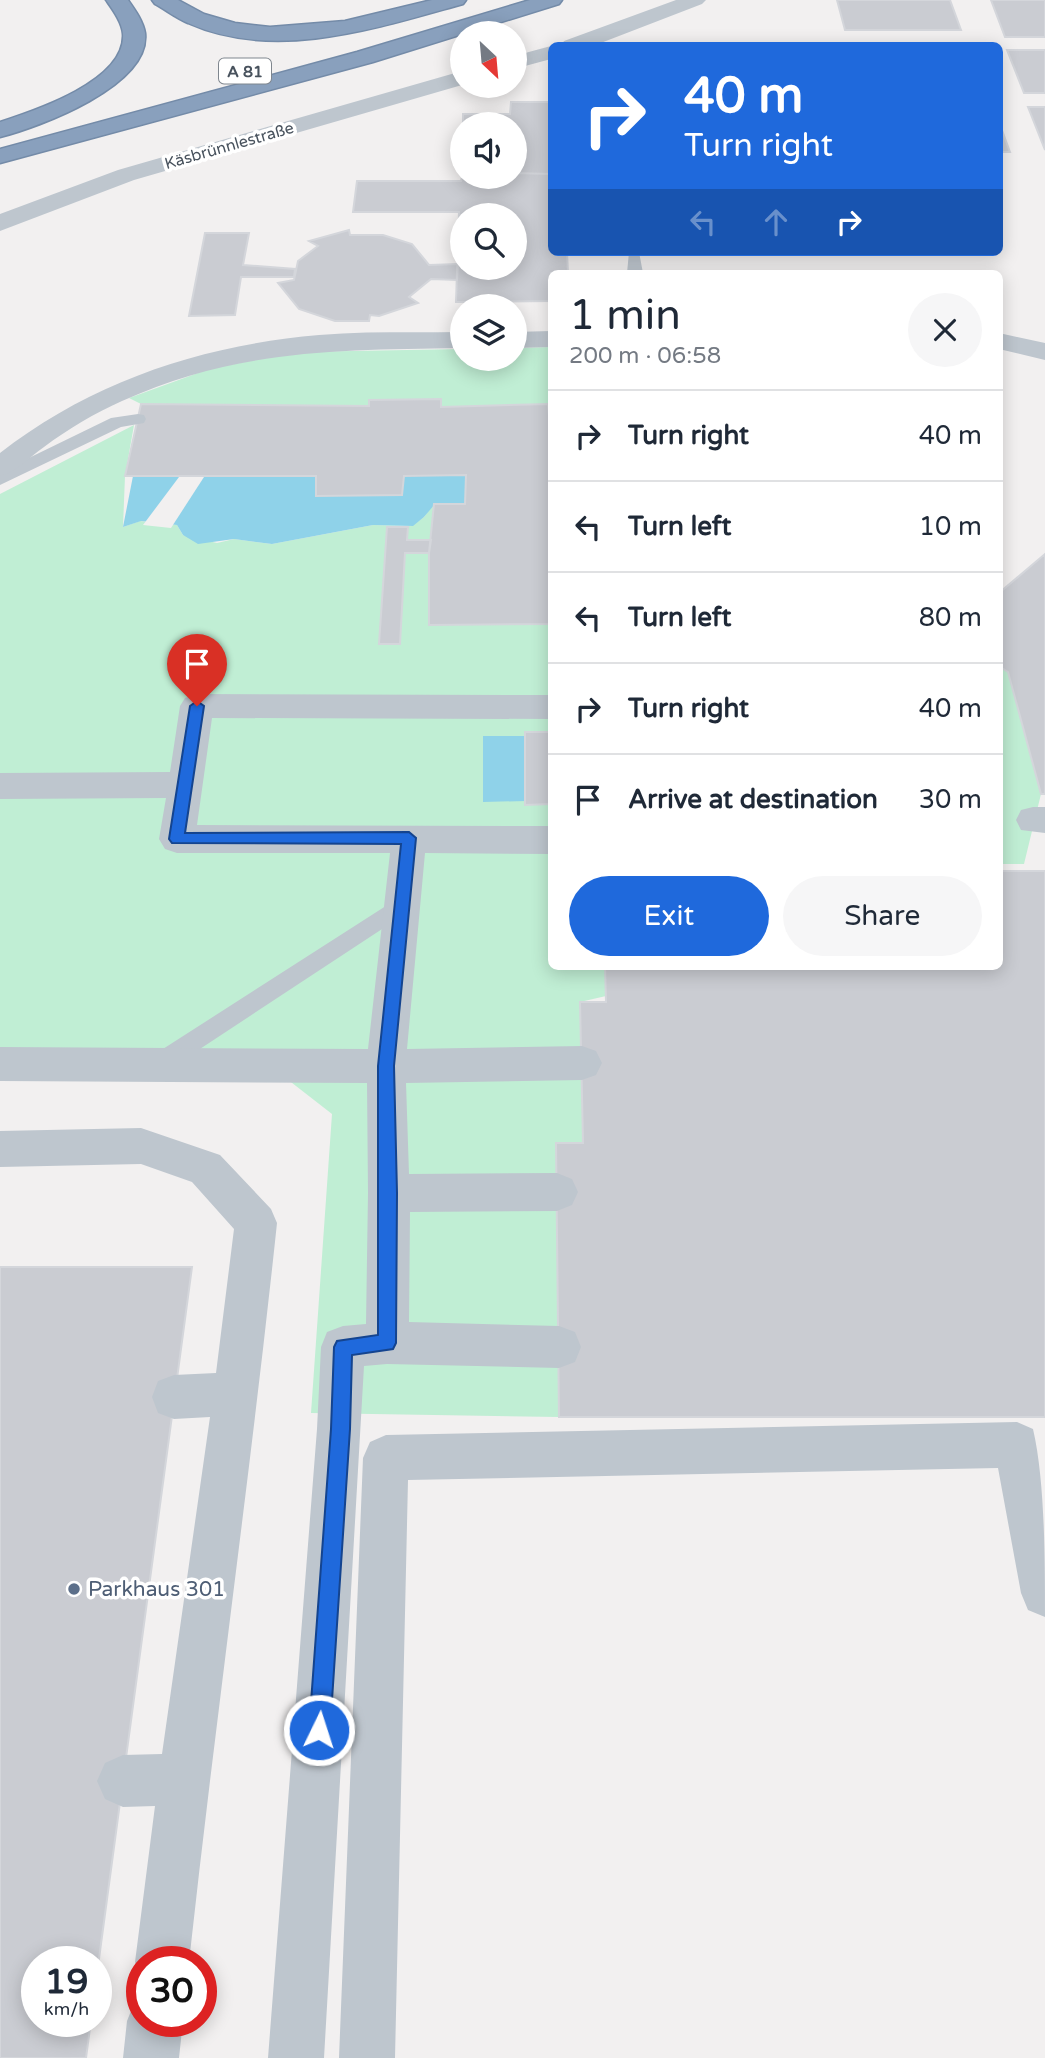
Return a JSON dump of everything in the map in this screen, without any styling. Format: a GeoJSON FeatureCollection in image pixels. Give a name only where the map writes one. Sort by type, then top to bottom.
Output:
{"type":"FeatureCollection","features":[{"type":"Feature","properties":{"kind":"highway"},"geometry":{"type":"LineString","coordinates":[[0,132],[76,101],[122,64],[131,49],[134,35],[117,0]]}},
{"type":"Feature","properties":{"kind":"highway"},"geometry":{"type":"LineString","coordinates":[[162,0],[183,14],[210,23],[256,33],[298,35],[345,30],[456,0]]}},
{"type":"Feature","properties":{"kind":"highway","name":"A 81"},"geometry":{"type":"LineString","coordinates":[[0,132],[207,81],[488,0]]}},
{"type":"Feature","properties":{"kind":"highway","name":"A 81"},"geometry":{"type":"LineString","coordinates":[[0,158],[365,57],[552,0]]}},
{"type":"Feature","properties":{"kind":"street"},"geometry":{"type":"LineString","coordinates":[[583,42],[695,0]]}},
{"type":"Feature","properties":{"kind":"street"},"geometry":{"type":"LineString","coordinates":[[527,58],[548,53]]}},
{"type":"Feature","properties":{"kind":"street","name":"Käsbrünnlestraße"},"geometry":{"type":"LineString","coordinates":[[0,224],[22,213],[126,175],[450,81]]}},
{"type":"Feature","properties":{"kind":"street"},"geometry":{"type":"LineString","coordinates":[[527,340],[548,339]]}},
{"type":"Feature","properties":{"kind":"street"},"geometry":{"type":"LineString","coordinates":[[0,467],[52,427],[98,401],[144,379],[202,362],[261,349],[320,342],[450,340]]}},
{"type":"Feature","properties":{"kind":"street"},"geometry":{"type":"LineString","coordinates":[[1003,342],[1045,352]]}},
{"type":"Feature","properties":{"kind":"street"},"geometry":{"type":"LineString","coordinates":[[548,708],[197,706],[177,839],[548,840]]}},
{"type":"Feature","properties":{"kind":"street"},"geometry":{"type":"LineString","coordinates":[[0,786],[184,785]]}},
{"type":"Feature","properties":{"kind":"street"},"geometry":{"type":"LineString","coordinates":[[387,1343],[386,1066],[409,838]]}},
{"type":"Feature","properties":{"kind":"street"},"geometry":{"type":"LineString","coordinates":[[0,1064],[386,1066],[582,1063]]}},
{"type":"Feature","properties":{"kind":"street"},"geometry":{"type":"LineString","coordinates":[[0,1149],[141,1146],[206,1168],[256,1223],[237,1394],[182,1779],[164,1946]]}},
{"type":"Feature","properties":{"kind":"street"},"geometry":{"type":"LineString","coordinates":[[388,1193],[557,1192]]}},
{"type":"Feature","properties":{"kind":"street"},"geometry":{"type":"LineString","coordinates":[[296,2058],[340,1429],[343,1347],[387,1343],[559,1347]]}},
{"type":"Feature","properties":{"kind":"street"},"geometry":{"type":"LineString","coordinates":[[174,1397],[237,1394]]}},
{"type":"Feature","properties":{"kind":"street"},"geometry":{"type":"LineString","coordinates":[[368,2058],[386,1458],[1017,1445],[1039,1535],[1045,1593]]}},
{"type":"Feature","properties":{"kind":"street"},"geometry":{"type":"LineString","coordinates":[[123,1781],[182,1779]]}},
{"type":"Feature","properties":{"kind":"street"},"geometry":{"type":"LineString","coordinates":[[151,2058],[153,2037]]}},
{"type":"Feature","properties":{"kind":"lane"},"geometry":{"type":"LineString","coordinates":[[0,479],[117,422],[138,419]]}},
{"type":"Feature","properties":{"kind":"lane"},"geometry":{"type":"LineString","coordinates":[[160,1063],[403,904]]}},
{"type":"Feature","properties":{"kind":"green space"},"geometry":{"type":"Polygon","coordinates":[[[548,347],[548,404],[441,407],[441,399],[370,400],[369,406],[141,404],[129,398],[209,369],[296,352],[450,349],[450,371],[527,371],[527,348],[548,347]]]}},
{"type":"Feature","properties":{"kind":"green space"},"geometry":{"type":"Polygon","coordinates":[[[134,425],[125,476],[123,527],[140,521],[177,525],[183,535],[217,543],[234,539],[272,544],[373,525],[412,526],[424,517],[434,504],[429,625],[548,624],[548,970],[605,970],[606,996],[580,1002],[583,1143],[557,1143],[559,1417],[311,1413],[332,1114],[278,1072],[0,1072],[0,494],[134,425]]]}},
{"type":"Feature","properties":{"kind":"green space"},"geometry":{"type":"Polygon","coordinates":[[[1003,669],[1008,672],[1041,794],[1024,864],[1003,864],[1003,669]]]}},
{"type":"Feature","properties":{"kind":"water"},"geometry":{"type":"Polygon","coordinates":[[[466,475],[465,504],[435,504],[413,526],[373,525],[272,544],[234,539],[198,544],[183,535],[177,525],[141,521],[123,527],[133,476],[466,475]]]}},
{"type":"Feature","properties":{"kind":"water"},"geometry":{"type":"Polygon","coordinates":[[[483,736],[525,736],[526,801],[483,802],[483,736]]]}},
{"type":"Feature","properties":{"kind":"pier"},"geometry":{"type":"Polygon","coordinates":[[[179,477],[204,477],[171,528],[143,525],[179,477]]]}},
{"type":"Feature","properties":{"kind":"building"},"geometry":{"type":"Polygon","coordinates":[[[837,0],[950,0],[961,30],[845,30],[837,0]]]}},
{"type":"Feature","properties":{"kind":"building"},"geometry":{"type":"Polygon","coordinates":[[[991,0],[1045,0],[1045,37],[1005,37],[991,0]]]}},
{"type":"Feature","properties":{"kind":"building"},"geometry":{"type":"Polygon","coordinates":[[[1007,50],[1045,50],[1045,93],[1024,93],[1007,50]]]}},
{"type":"Feature","properties":{"kind":"building"},"geometry":{"type":"Polygon","coordinates":[[[511,102],[548,102],[548,174],[527,173],[527,112],[510,112],[511,102]]]}},
{"type":"Feature","properties":{"kind":"building"},"geometry":{"type":"Polygon","coordinates":[[[1028,107],[1045,107],[1045,150],[1028,107]]]}},
{"type":"Feature","properties":{"kind":"building"},"geometry":{"type":"Polygon","coordinates":[[[1003,133],[1010,152],[1003,152],[1003,133]]]}},
{"type":"Feature","properties":{"kind":"building"},"geometry":{"type":"Polygon","coordinates":[[[527,173],[548,174],[548,256],[567,256],[568,270],[548,270],[548,301],[527,301],[527,294],[456,294],[457,280],[527,280],[527,203],[450,203],[450,212],[353,212],[357,181],[450,181],[450,189],[527,189],[527,173]]]}},
{"type":"Feature","properties":{"kind":"building"},"geometry":{"type":"Polygon","coordinates":[[[349,230],[350,235],[383,235],[412,244],[429,265],[450,264],[450,280],[431,279],[409,297],[418,303],[379,316],[370,315],[369,321],[335,321],[299,309],[278,283],[294,280],[298,261],[318,246],[309,241],[349,230]]]}},
{"type":"Feature","properties":{"kind":"building"},"geometry":{"type":"Polygon","coordinates":[[[205,233],[249,233],[243,265],[295,269],[294,277],[241,277],[235,315],[189,316],[205,233]]]}},
{"type":"Feature","properties":{"kind":"building"},"geometry":{"type":"Polygon","coordinates":[[[441,399],[441,407],[548,404],[548,624],[429,625],[429,553],[434,504],[465,504],[466,475],[404,476],[402,495],[316,496],[316,476],[125,476],[141,404],[369,406],[369,400],[441,399]]]}},
{"type":"Feature","properties":{"kind":"building"},"geometry":{"type":"Polygon","coordinates":[[[387,527],[408,527],[407,540],[431,540],[429,553],[405,553],[400,644],[379,644],[387,527]]]}},
{"type":"Feature","properties":{"kind":"building"},"geometry":{"type":"Polygon","coordinates":[[[1045,554],[1045,794],[1041,794],[1008,672],[1003,669],[1003,590],[1045,554]]]}},
{"type":"Feature","properties":{"kind":"building"},"geometry":{"type":"Polygon","coordinates":[[[525,732],[548,732],[548,804],[525,805],[525,732]]]}},
{"type":"Feature","properties":{"kind":"building"},"geometry":{"type":"Polygon","coordinates":[[[1003,871],[1045,871],[1045,1417],[559,1417],[556,1143],[583,1143],[580,1002],[606,1002],[605,970],[1003,970],[1003,871]]]}},
{"type":"Feature","properties":{"kind":"building","name":"Parkhaus 301"},"geometry":{"type":"Polygon","coordinates":[[[0,1267],[192,1267],[101,1946],[21,1946],[21,2037],[89,2037],[86,2058],[0,2058],[0,1267]]]}},
{"type":"Feature","properties":{"kind":"place","name":"Parkhaus 301"},"geometry":{"type":"Point","coordinates":[74,1589]}},
{"type":"Feature","properties":{"kind":"route"},"geometry":{"type":"LineString","coordinates":[[197,706],[177,839],[409,838],[386,1066],[387,1343],[343,1347],[340,1429],[319,1730]]}}]}
